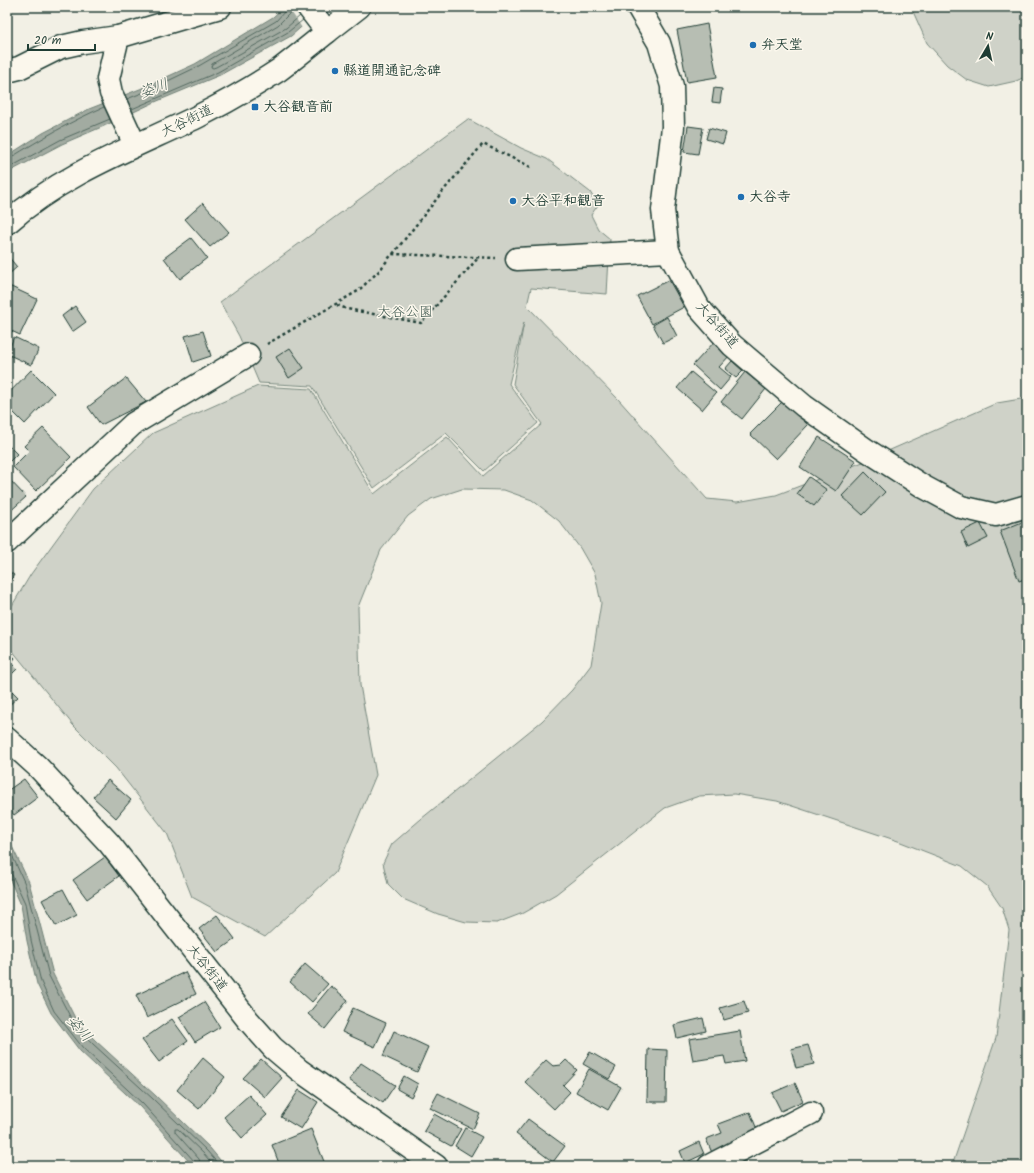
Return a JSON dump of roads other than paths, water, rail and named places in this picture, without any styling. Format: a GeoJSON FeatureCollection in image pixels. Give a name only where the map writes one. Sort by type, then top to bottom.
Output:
{"type":"FeatureCollection","features":[{"type":"Feature","properties":{"kind":"street"},"geometry":{"type":"LineString","coordinates":[[7,71],[19,68],[60,47],[118,37],[220,7]]}},
{"type":"Feature","properties":{"kind":"street","name":"大谷街道"},"geometry":{"type":"LineString","coordinates":[[7,223],[37,198],[77,174],[198,116],[242,93],[279,69],[317,20],[360,7]]}},
{"type":"Feature","properties":{"kind":"street","name":"大谷街道"},"geometry":{"type":"LineString","coordinates":[[638,7],[659,43],[672,86],[673,127],[663,210],[668,251],[699,308],[732,345],[804,406],[865,450],[924,487],[962,506],[996,515],[1027,506]]}},
{"type":"Feature","properties":{"kind":"street"},"geometry":{"type":"LineString","coordinates":[[118,37],[108,79],[111,93],[135,145]]}},
{"type":"Feature","properties":{"kind":"street"},"geometry":{"type":"LineString","coordinates":[[517,259],[668,251]]}},
{"type":"Feature","properties":{"kind":"street"},"geometry":{"type":"LineString","coordinates":[[7,542],[133,424],[248,355]]}},
{"type":"Feature","properties":{"kind":"street","name":"大谷街道"},"geometry":{"type":"LineString","coordinates":[[7,739],[38,767],[109,843],[248,1020],[273,1048],[298,1070],[436,1166]]}},
{"type":"Feature","properties":{"kind":"street"},"geometry":{"type":"LineString","coordinates":[[709,1166],[811,1113]]}},
{"type":"Feature","properties":{"kind":"water","name":"姿川"},"geometry":{"type":"Polygon","coordinates":[[[284,7],[324,7],[291,36],[220,75],[155,102],[62,144],[7,173],[7,156],[43,133],[89,109],[145,87],[195,64],[273,17],[284,7]]]}},
{"type":"Feature","properties":{"kind":"water","name":"姿川"},"geometry":{"type":"Polygon","coordinates":[[[7,836],[29,882],[53,974],[77,1022],[210,1148],[225,1166],[193,1166],[140,1107],[80,1051],[51,1013],[37,984],[27,941],[21,905],[7,873],[7,836]]]}},
{"type":"Feature","properties":{"kind":"place","name":"弁天堂"},"geometry":{"type":"Point","coordinates":[753,45]}},
{"type":"Feature","properties":{"kind":"place","name":"縣道開通記念碑"},"geometry":{"type":"Point","coordinates":[335,71]}},
{"type":"Feature","properties":{"kind":"place","name":"大谷観音前"},"geometry":{"type":"Point","coordinates":[255,107]}},
{"type":"Feature","properties":{"kind":"place","name":"大谷寺"},"geometry":{"type":"Point","coordinates":[741,197]}},
{"type":"Feature","properties":{"kind":"place","name":"大谷平和観音"},"geometry":{"type":"Point","coordinates":[513,201]}},
{"type":"Feature","properties":{"kind":"park label","name":"大谷公園"},"geometry":{"type":"Point","coordinates":[405,312]}}]}
